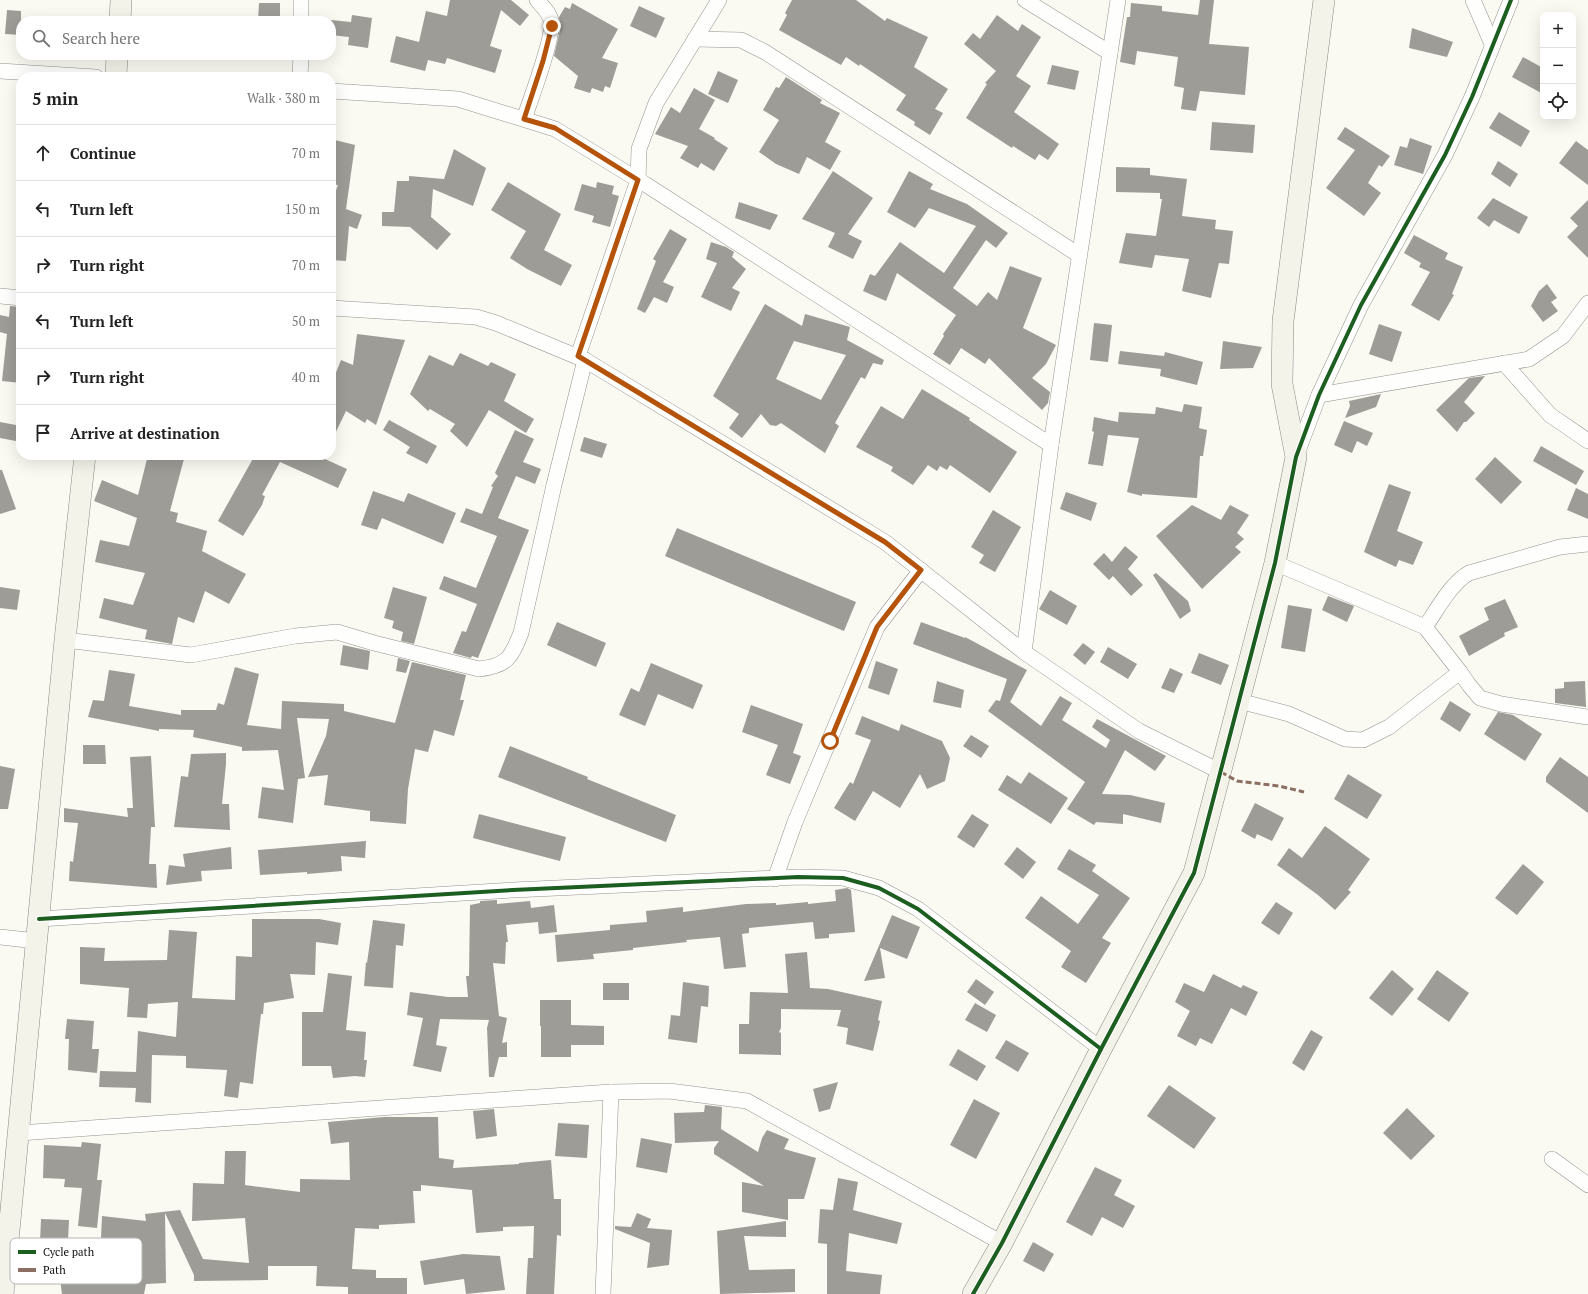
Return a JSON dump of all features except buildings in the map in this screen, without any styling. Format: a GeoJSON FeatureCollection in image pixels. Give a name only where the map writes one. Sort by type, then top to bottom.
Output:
{"type":"FeatureCollection","features":[{"type":"Feature","properties":{"kind":"street"},"geometry":{"type":"LineString","coordinates":[[120,16],[121,0]]}},
{"type":"Feature","properties":{"kind":"street"},"geometry":{"type":"LineString","coordinates":[[301,16],[302,0]]}},
{"type":"Feature","properties":{"kind":"street"},"geometry":{"type":"LineString","coordinates":[[524,119],[543,61],[552,26],[550,17],[537,0]]}},
{"type":"Feature","properties":{"kind":"street"},"geometry":{"type":"LineString","coordinates":[[65,640],[191,655],[295,636],[337,632],[374,643],[479,669],[493,667],[505,661],[514,651],[521,633],[581,358],[638,180],[639,149],[656,103],[719,0]]}},
{"type":"Feature","properties":{"kind":"street"},"geometry":{"type":"LineString","coordinates":[[1025,0],[1110,53]]}},
{"type":"Feature","properties":{"kind":"street"},"geometry":{"type":"LineString","coordinates":[[1024,652],[1051,445],[1118,0]]}},
{"type":"Feature","properties":{"kind":"street"},"geometry":{"type":"LineString","coordinates":[[1296,457],[1282,384],[1283,321],[1324,0]]}},
{"type":"Feature","properties":{"kind":"street"},"geometry":{"type":"LineString","coordinates":[[1473,0],[1492,44]]}},
{"type":"Feature","properties":{"kind":"street"},"geometry":{"type":"LineString","coordinates":[[973,1294],[1002,1243],[1101,1049],[1194,873],[1275,563],[1296,457],[1319,395],[1361,305],[1445,156],[1472,97],[1492,44],[1511,0]]}},
{"type":"Feature","properties":{"kind":"street"},"geometry":{"type":"LineString","coordinates":[[695,39],[741,40],[765,52],[1079,255]]}},
{"type":"Feature","properties":{"kind":"street"},"geometry":{"type":"LineString","coordinates":[[116,72],[117,60]]}},
{"type":"Feature","properties":{"kind":"street"},"geometry":{"type":"LineString","coordinates":[[300,60],[300,72]]}},
{"type":"Feature","properties":{"kind":"street"},"geometry":{"type":"LineString","coordinates":[[0,71],[16,72]]}},
{"type":"Feature","properties":{"kind":"street"},"geometry":{"type":"LineString","coordinates":[[336,91],[458,99],[555,128],[1051,445]]}},
{"type":"Feature","properties":{"kind":"street"},"geometry":{"type":"LineString","coordinates":[[0,296],[16,298]]}},
{"type":"Feature","properties":{"kind":"street"},"geometry":{"type":"LineString","coordinates":[[1319,395],[1529,359],[1563,336],[1588,303]]}},
{"type":"Feature","properties":{"kind":"street"},"geometry":{"type":"LineString","coordinates":[[336,308],[476,317],[496,323],[581,358],[885,542],[1024,652],[1139,731],[1221,772]]}},
{"type":"Feature","properties":{"kind":"street"},"geometry":{"type":"LineString","coordinates":[[1504,363],[1550,415],[1588,441]]}},
{"type":"Feature","properties":{"kind":"street"},"geometry":{"type":"LineString","coordinates":[[3,1294],[65,640],[84,460]]}},
{"type":"Feature","properties":{"kind":"street"},"geometry":{"type":"LineString","coordinates":[[1425,627],[1455,585],[1462,577],[1469,573],[1560,547],[1588,544]]}},
{"type":"Feature","properties":{"kind":"street"},"geometry":{"type":"LineString","coordinates":[[1275,563],[1425,627],[1480,698],[1500,704],[1588,717]]}},
{"type":"Feature","properties":{"kind":"street"},"geometry":{"type":"LineString","coordinates":[[775,879],[795,822],[877,627],[921,570]]}},
{"type":"Feature","properties":{"kind":"street"},"geometry":{"type":"LineString","coordinates":[[1239,701],[1289,714],[1345,739],[1363,740],[1389,727],[1460,672]]}},
{"type":"Feature","properties":{"kind":"street"},"geometry":{"type":"LineString","coordinates":[[39,919],[505,891],[798,877],[843,878],[879,888],[918,909],[1101,1049]]}},
{"type":"Feature","properties":{"kind":"street"},"geometry":{"type":"LineString","coordinates":[[0,937],[36,941]]}},
{"type":"Feature","properties":{"kind":"street"},"geometry":{"type":"LineString","coordinates":[[19,1133],[611,1092],[669,1091],[747,1101],[1002,1243]]}},
{"type":"Feature","properties":{"kind":"street"},"geometry":{"type":"LineString","coordinates":[[603,1294],[611,1092]]}},
{"type":"Feature","properties":{"kind":"street"},"geometry":{"type":"LineString","coordinates":[[1552,1159],[1588,1185]]}},
{"type":"Feature","properties":{"kind":"marked path"},"geometry":{"type":"LineString","coordinates":[[1221,772],[1237,781],[1279,786],[1304,792]]}},
{"type":"Feature","properties":{"kind":"cycle path"},"geometry":{"type":"LineString","coordinates":[[973,1294],[1002,1243],[1101,1049],[1194,873],[1275,563],[1296,457],[1319,395],[1361,305],[1445,155],[1472,97],[1511,0]]}},
{"type":"Feature","properties":{"kind":"cycle path"},"geometry":{"type":"LineString","coordinates":[[39,919],[513,890],[798,877],[843,878],[879,888],[918,909],[1101,1049]]}},
{"type":"Feature","properties":{"kind":"route"},"geometry":{"type":"LineString","coordinates":[[552,26],[543,61],[524,119],[555,128],[638,180],[578,356],[885,542],[921,570],[877,627],[830,741]]}}]}
